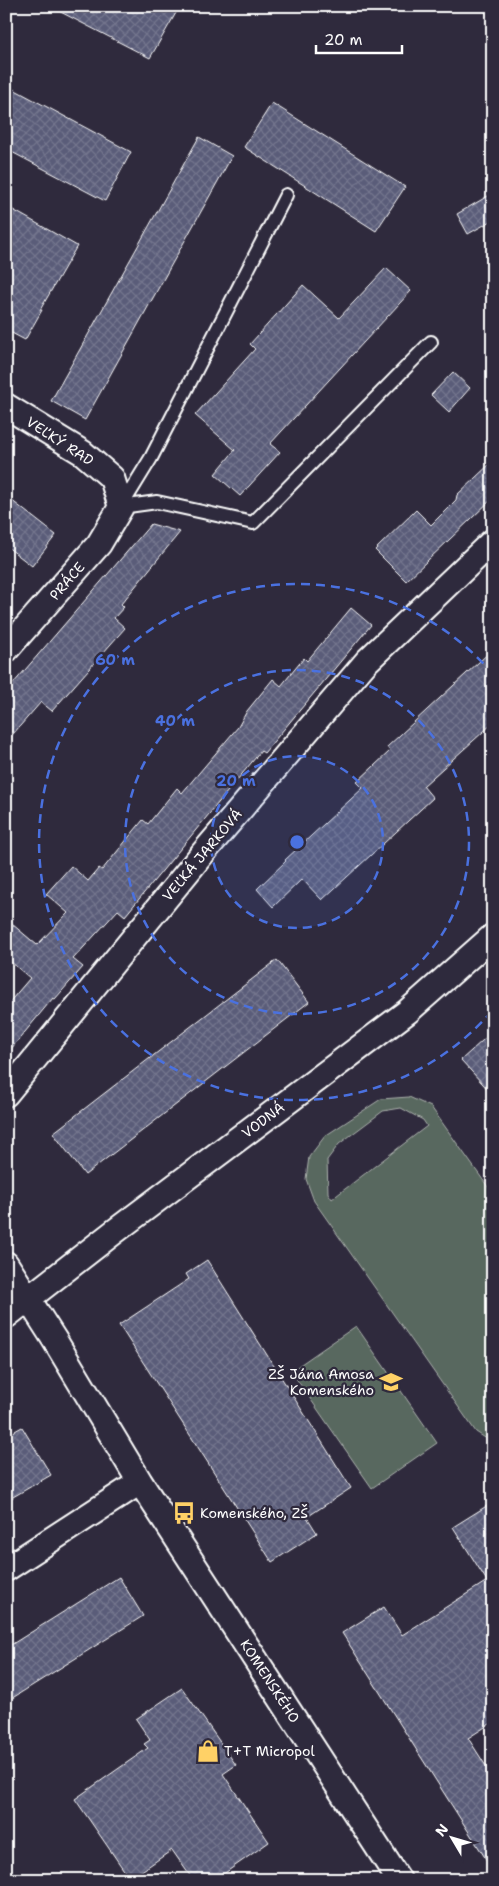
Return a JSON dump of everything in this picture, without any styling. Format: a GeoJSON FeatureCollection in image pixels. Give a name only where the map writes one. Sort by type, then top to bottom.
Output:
{"type":"FeatureCollection","features":[{"type":"Feature","properties":{"kind":"street","name":"VEĽKÝ RAD"},"geometry":{"type":"LineString","coordinates":[[6,406],[83,452],[112,478],[121,507]]}},
{"type":"Feature","properties":{"kind":"street","name":"PRÁCE"},"geometry":{"type":"LineString","coordinates":[[6,650],[99,544],[121,507]]}},
{"type":"Feature","properties":{"kind":"street","name":"VEĽKÁ JARKOVÁ"},"geometry":{"type":"LineString","coordinates":[[6,1094],[203,853],[367,661],[493,540]]}},
{"type":"Feature","properties":{"kind":"street","name":"VODNÁ"},"geometry":{"type":"LineString","coordinates":[[6,1316],[407,1012],[493,936]]}},
{"type":"Feature","properties":{"kind":"street","name":"KOMENSKÉHO"},"geometry":{"type":"LineString","coordinates":[[6,1264],[29,1298],[140,1482],[399,1880]]}},
{"type":"Feature","properties":{"kind":"street"},"geometry":{"type":"LineString","coordinates":[[6,1569],[140,1482]]}},
{"type":"Feature","properties":{"kind":"lane"},"geometry":{"type":"LineString","coordinates":[[121,507],[151,458],[286,195]]}},
{"type":"Feature","properties":{"kind":"lane"},"geometry":{"type":"LineString","coordinates":[[121,507],[157,502],[253,523],[431,342]]}},
{"type":"Feature","properties":{"kind":"shaded area"},"geometry":{"type":"Polygon","coordinates":[[[409,1097],[431,1107],[493,1194],[493,1443],[476,1432],[314,1201],[306,1179],[309,1157],[325,1136],[381,1099],[409,1097]],[[401,1108],[383,1111],[339,1144],[327,1160],[328,1193],[332,1199],[427,1126],[423,1120],[401,1108]]]}},
{"type":"Feature","properties":{"kind":"shaded area"},"geometry":{"type":"Polygon","coordinates":[[[356,1326],[437,1443],[372,1488],[291,1371],[356,1326]]]}},
{"type":"Feature","properties":{"kind":"building"},"geometry":{"type":"Polygon","coordinates":[[[49,6],[180,6],[150,58],[49,6]]]}},
{"type":"Feature","properties":{"kind":"building"},"geometry":{"type":"Polygon","coordinates":[[[6,85],[131,152],[105,201],[6,149],[6,85]]]}},
{"type":"Feature","properties":{"kind":"building"},"geometry":{"type":"Polygon","coordinates":[[[272,103],[405,187],[376,231],[244,147],[272,103]]]}},
{"type":"Feature","properties":{"kind":"building"},"geometry":{"type":"Polygon","coordinates":[[[199,137],[232,156],[85,420],[51,401],[199,137]]]}},
{"type":"Feature","properties":{"kind":"building"},"geometry":{"type":"Polygon","coordinates":[[[493,193],[493,220],[468,234],[457,214],[493,193]]]}},
{"type":"Feature","properties":{"kind":"building"},"geometry":{"type":"Polygon","coordinates":[[[6,206],[77,246],[25,340],[6,330],[6,206]]]}},
{"type":"Feature","properties":{"kind":"building"},"geometry":{"type":"Polygon","coordinates":[[[386,268],[411,291],[270,444],[280,452],[240,496],[215,474],[235,450],[195,415],[255,349],[250,344],[303,285],[339,318],[386,268]]]}},
{"type":"Feature","properties":{"kind":"building"},"geometry":{"type":"Polygon","coordinates":[[[453,372],[470,388],[449,412],[431,395],[453,372]]]}},
{"type":"Feature","properties":{"kind":"building"},"geometry":{"type":"Polygon","coordinates":[[[493,461],[493,498],[406,581],[375,550],[416,510],[431,525],[456,500],[457,495],[493,461]]]}},
{"type":"Feature","properties":{"kind":"building"},"geometry":{"type":"Polygon","coordinates":[[[6,496],[56,535],[32,566],[6,546],[6,496]]]}},
{"type":"Feature","properties":{"kind":"building"},"geometry":{"type":"Polygon","coordinates":[[[151,524],[180,532],[121,604],[124,607],[114,618],[125,628],[52,711],[41,702],[6,742],[6,692],[151,524]]]}},
{"type":"Feature","properties":{"kind":"building"},"geometry":{"type":"Polygon","coordinates":[[[351,608],[371,625],[264,753],[261,751],[125,916],[118,910],[73,959],[83,967],[55,999],[53,998],[6,1055],[6,1006],[30,978],[6,958],[6,919],[37,945],[68,913],[46,894],[71,866],[88,881],[99,868],[102,870],[143,820],[148,824],[177,788],[182,793],[238,727],[247,711],[273,679],[281,686],[304,658],[307,661],[351,608]]]}},
{"type":"Feature","properties":{"kind":"building"},"geometry":{"type":"Polygon","coordinates":[[[493,649],[493,723],[423,786],[433,798],[322,900],[302,879],[273,907],[257,889],[285,860],[363,788],[357,782],[390,751],[387,747],[493,649]]]}},
{"type":"Feature","properties":{"kind":"building"},"geometry":{"type":"Polygon","coordinates":[[[277,960],[309,1002],[85,1175],[53,1133],[277,960]]]}},
{"type":"Feature","properties":{"kind":"building"},"geometry":{"type":"Polygon","coordinates":[[[493,1031],[493,1095],[461,1060],[493,1031]]]}},
{"type":"Feature","properties":{"kind":"building"},"geometry":{"type":"Polygon","coordinates":[[[207,1260],[351,1488],[307,1517],[317,1533],[272,1562],[119,1325],[189,1279],[186,1274],[207,1260]]]}},
{"type":"Feature","properties":{"kind":"building"},"geometry":{"type":"Polygon","coordinates":[[[22,1427],[51,1475],[6,1501],[6,1436],[22,1427]]]}},
{"type":"Feature","properties":{"kind":"building"},"geometry":{"type":"Polygon","coordinates":[[[493,1502],[493,1722],[468,1738],[493,1777],[493,1870],[342,1633],[384,1607],[402,1635],[487,1581],[453,1527],[493,1502]]]}},
{"type":"Feature","properties":{"kind":"building"},"geometry":{"type":"Polygon","coordinates":[[[119,1577],[143,1616],[6,1702],[6,1648],[119,1577]]]}},
{"type":"Feature","properties":{"kind":"building"},"geometry":{"type":"Polygon","coordinates":[[[182,1688],[236,1765],[223,1774],[269,1842],[215,1880],[193,1880],[172,1850],[130,1879],[75,1799],[148,1748],[144,1744],[150,1740],[136,1719],[182,1688]]]}},
{"type":"Feature","properties":{"kind":"place","name":"ZŠ Jána Amosa Komenského"},"geometry":{"type":"Point","coordinates":[391,1382]}},
{"type":"Feature","properties":{"kind":"place","name":"Komenského, ZŠ"},"geometry":{"type":"Point","coordinates":[184,1513]}},
{"type":"Feature","properties":{"kind":"place","name":"T+T Micropol"},"geometry":{"type":"Point","coordinates":[208,1751]}}]}
